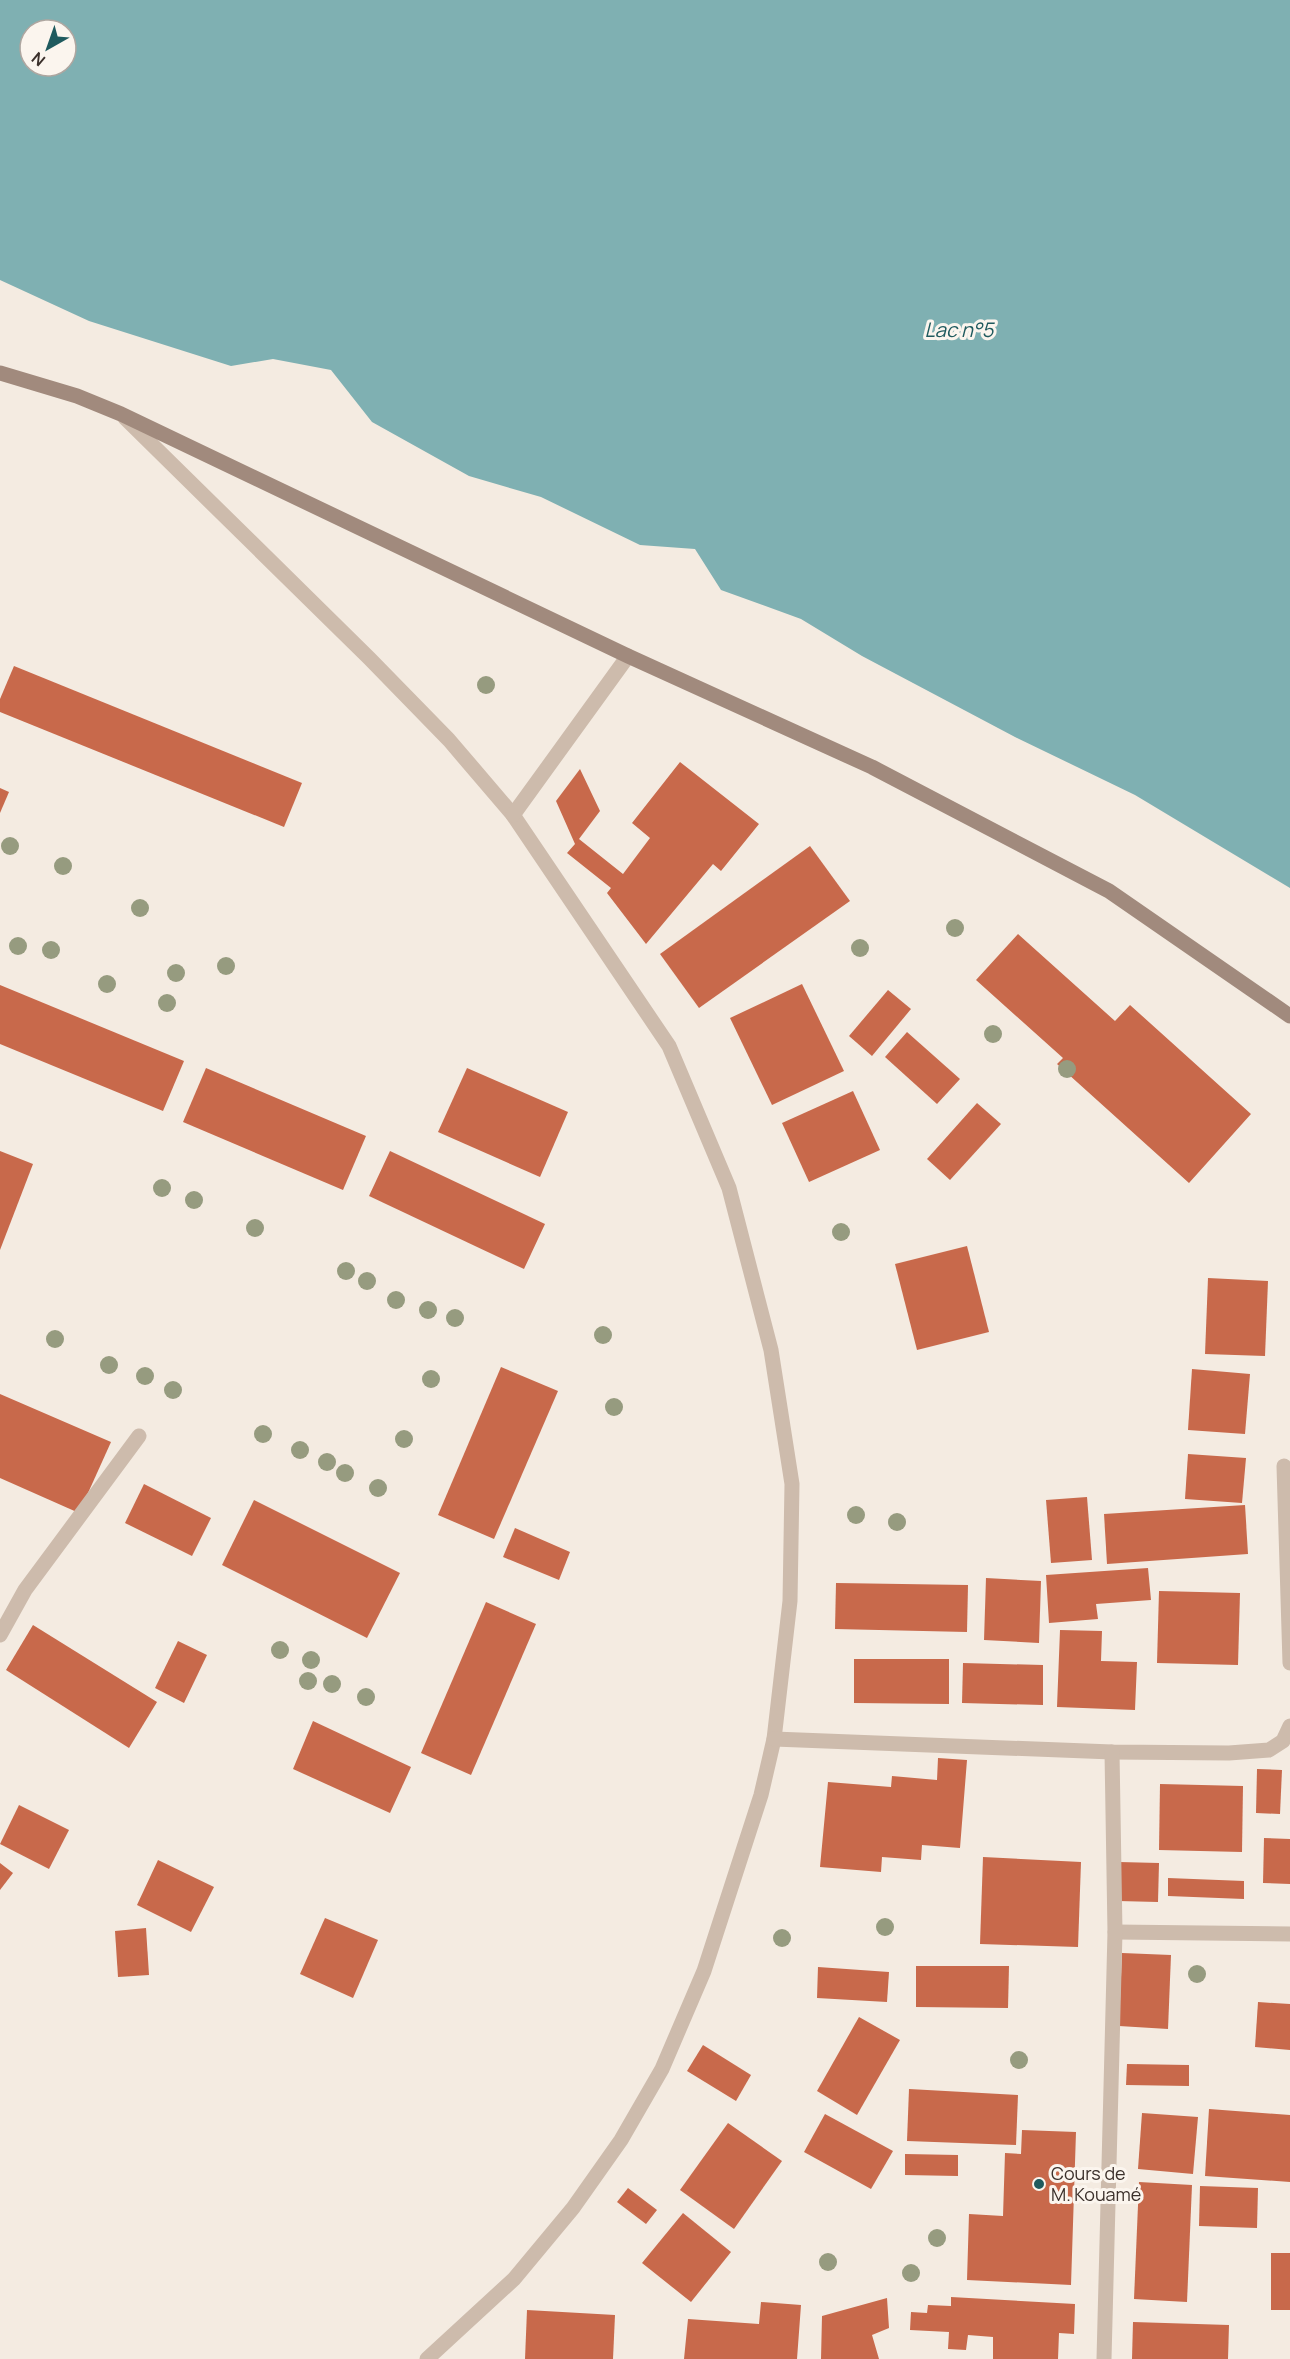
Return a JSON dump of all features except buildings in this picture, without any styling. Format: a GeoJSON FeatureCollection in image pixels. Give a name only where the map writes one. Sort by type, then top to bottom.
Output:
{"type":"FeatureCollection","features":[{"type":"Feature","properties":{"kind":"street"},"geometry":{"type":"LineString","coordinates":[[0,373],[77,396],[121,414],[628,656],[872,767],[1109,891],[1290,1016]]}},
{"type":"Feature","properties":{"kind":"street"},"geometry":{"type":"LineString","coordinates":[[121,414],[369,658],[449,741],[513,815],[669,1046],[729,1188],[771,1350],[792,1484],[790,1601],[774,1739],[762,1795],[736,1878],[704,1971],[663,2069],[621,2140],[573,2208],[514,2279],[427,2359]]}},
{"type":"Feature","properties":{"kind":"street"},"geometry":{"type":"LineString","coordinates":[[513,815],[628,656]]}},
{"type":"Feature","properties":{"kind":"street"},"geometry":{"type":"LineString","coordinates":[[0,1635],[25,1590],[139,1436]]}},
{"type":"Feature","properties":{"kind":"street"},"geometry":{"type":"LineString","coordinates":[[1284,1466],[1290,1663]]}},
{"type":"Feature","properties":{"kind":"street"},"geometry":{"type":"LineString","coordinates":[[774,1739],[1112,1752],[1229,1753],[1269,1750],[1283,1741],[1290,1726]]}},
{"type":"Feature","properties":{"kind":"street"},"geometry":{"type":"LineString","coordinates":[[1104,2359],[1115,1932],[1112,1752]]}},
{"type":"Feature","properties":{"kind":"street"},"geometry":{"type":"LineString","coordinates":[[1115,1932],[1290,1934]]}},
{"type":"Feature","properties":{"kind":"water","name":"Lac n°5"},"geometry":{"type":"Polygon","coordinates":[[[0,0],[1290,0],[1290,888],[1135,795],[1015,737],[862,656],[801,619],[721,590],[695,549],[640,545],[541,497],[469,476],[372,422],[331,370],[273,359],[231,366],[89,321],[0,280],[0,0]]]}},
{"type":"Feature","properties":{"kind":"place","name":"Cours de M. Kouamé"},"geometry":{"type":"Point","coordinates":[1039,2184]}}]}
